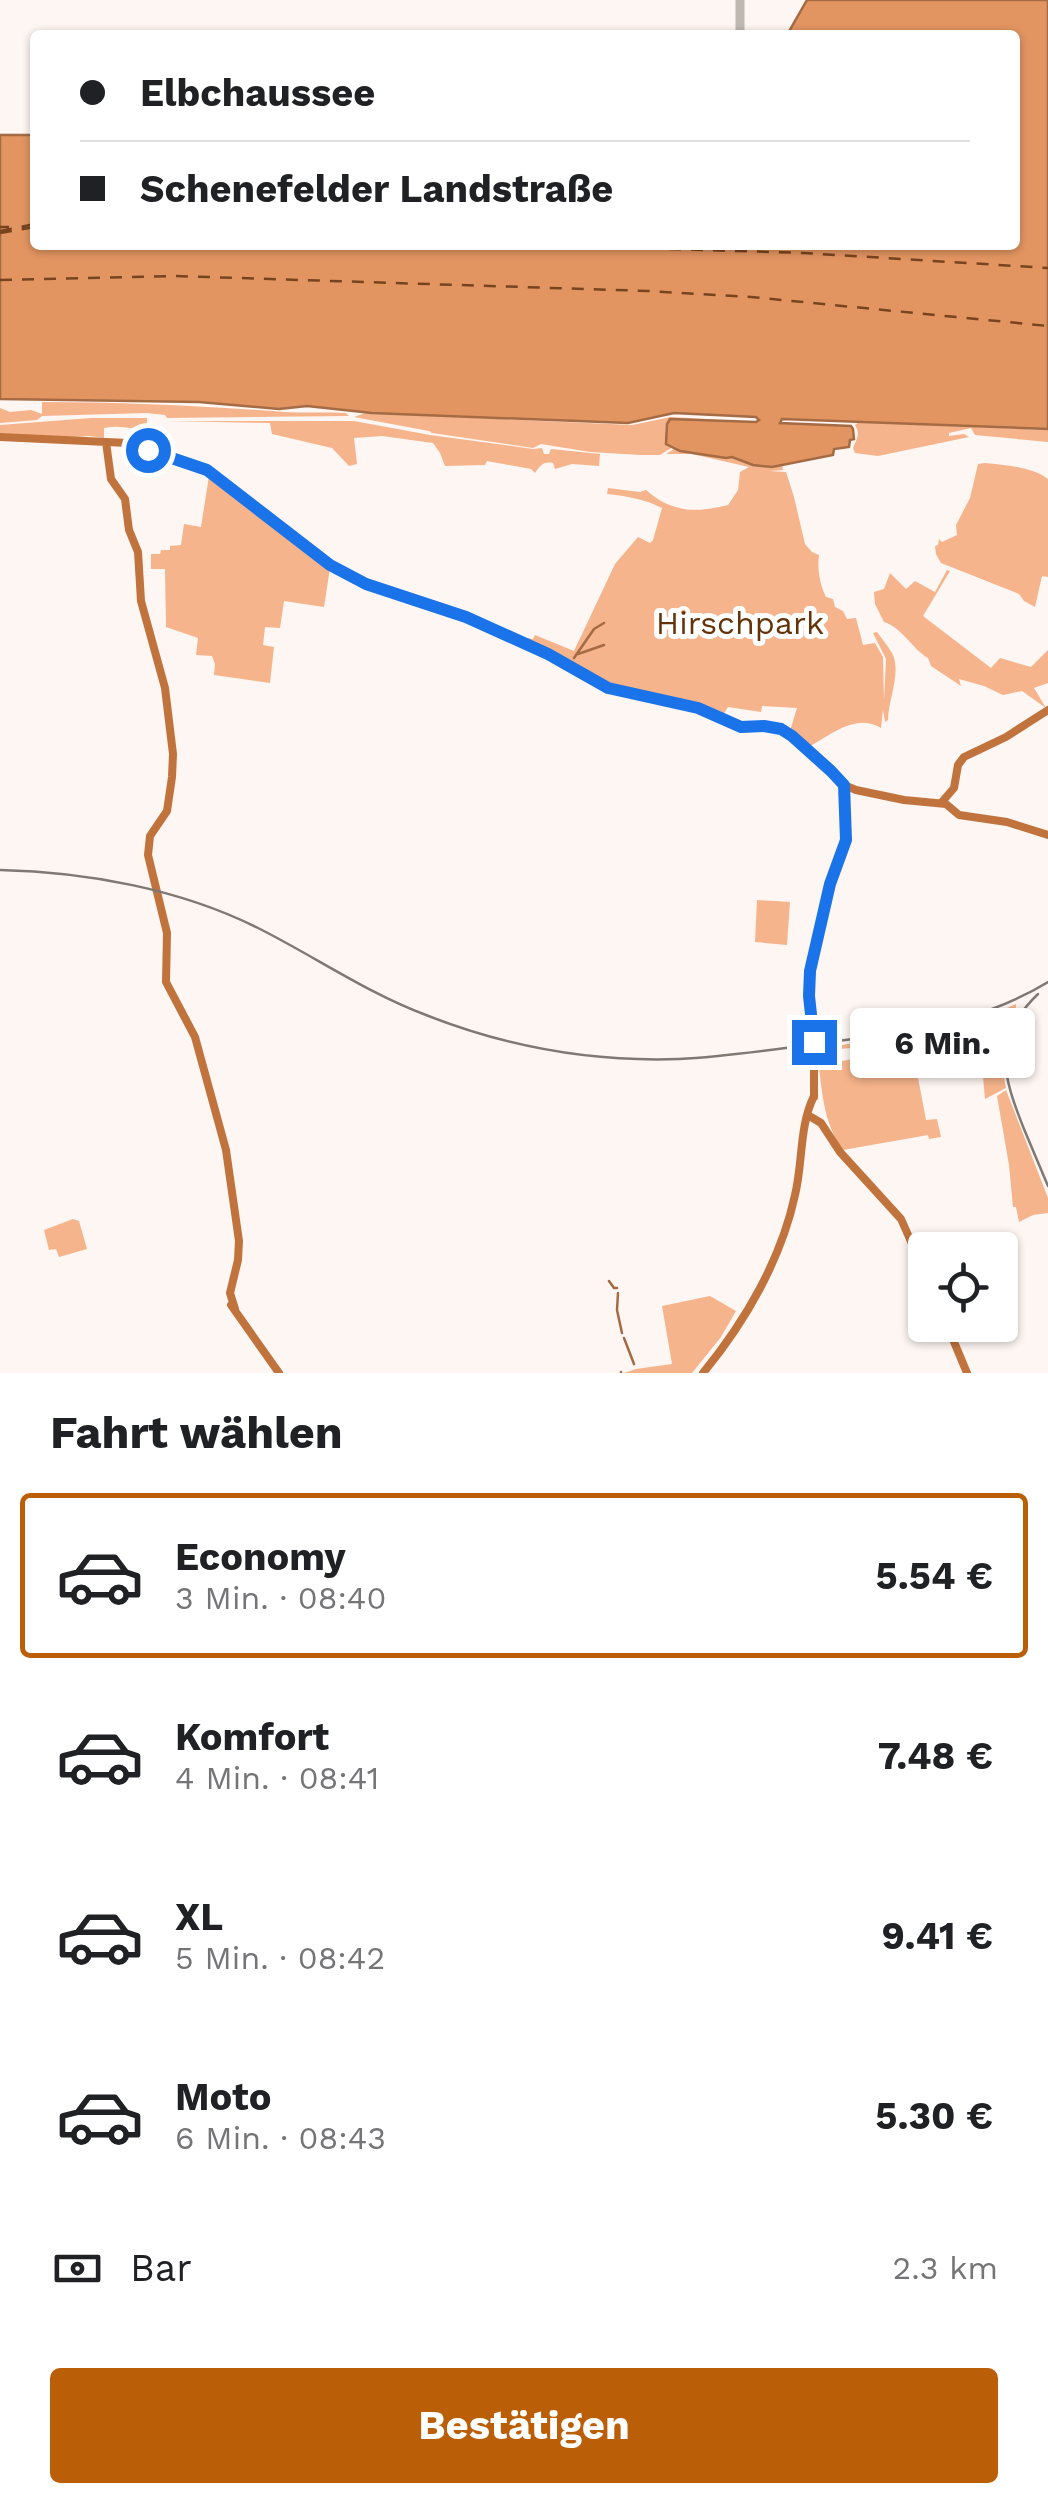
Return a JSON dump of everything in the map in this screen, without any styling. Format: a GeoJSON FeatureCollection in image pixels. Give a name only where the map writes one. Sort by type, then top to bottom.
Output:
{"type":"FeatureCollection","features":[{"type":"Feature","properties":{"kind":"main road"},"geometry":{"type":"LineString","coordinates":[[0,437],[131,444],[205,469],[338,570],[372,586],[466,617],[548,654],[608,688],[698,708],[741,727],[781,729],[844,785],[904,800],[941,803],[960,816],[1007,822],[1048,835]]}},
{"type":"Feature","properties":{"kind":"main road"},"geometry":{"type":"LineString","coordinates":[[106,442],[111,478],[125,498],[130,534],[138,552],[138,585],[165,686],[173,754],[168,808],[150,836],[148,848],[167,935],[166,982],[195,1037],[226,1150],[238,1236],[239,1256],[230,1293],[234,1309],[279,1373]]}},
{"type":"Feature","properties":{"kind":"main road"},"geometry":{"type":"LineString","coordinates":[[941,803],[954,788],[958,764],[966,756],[1006,738],[1048,710]]}},
{"type":"Feature","properties":{"kind":"main road"},"geometry":{"type":"LineString","coordinates":[[701,1373],[786,1228],[798,1185],[814,1096],[810,971],[830,884],[845,846],[844,785]]}},
{"type":"Feature","properties":{"kind":"main road"},"geometry":{"type":"LineString","coordinates":[[844,802],[859,790]]}},
{"type":"Feature","properties":{"kind":"main road"},"geometry":{"type":"LineString","coordinates":[[809,1120],[822,1123],[840,1152],[901,1219],[908,1235]]}},
{"type":"Feature","properties":{"kind":"main road"},"geometry":{"type":"LineString","coordinates":[[954,1342],[967,1373]]}},
{"type":"Feature","properties":{"kind":"green space"},"geometry":{"type":"Polygon","coordinates":[[[42,402],[349,416],[167,418],[147,413],[42,416],[37,420],[0,423],[0,408],[42,414],[42,402]]]}},
{"type":"Feature","properties":{"kind":"green space"},"geometry":{"type":"Polygon","coordinates":[[[365,413],[632,425],[671,417],[756,422],[670,419],[666,444],[673,447],[660,455],[641,455],[541,444],[533,448],[354,417],[365,413]]]}},
{"type":"Feature","properties":{"kind":"green space"},"geometry":{"type":"Polygon","coordinates":[[[147,418],[147,432],[115,427],[104,428],[104,438],[0,434],[0,425],[147,418]]]}},
{"type":"Feature","properties":{"kind":"green space"},"geometry":{"type":"Polygon","coordinates":[[[166,421],[354,421],[430,435],[542,448],[544,454],[551,449],[600,454],[599,466],[572,464],[555,469],[553,463],[547,463],[535,473],[487,461],[485,465],[445,466],[433,443],[382,436],[354,438],[357,464],[349,466],[332,448],[272,434],[270,423],[166,421]]]}},
{"type":"Feature","properties":{"kind":"green space"},"geometry":{"type":"Polygon","coordinates":[[[859,422],[1048,430],[1048,442],[975,435],[971,428],[949,433],[969,437],[878,456],[855,453],[855,425],[859,422]]]}},
{"type":"Feature","properties":{"kind":"green space","name":"Hirschpark"},"geometry":{"type":"Polygon","coordinates":[[[674,449],[732,457],[756,466],[782,465],[783,470],[770,471],[786,472],[805,544],[819,555],[826,597],[833,599],[847,619],[856,618],[863,645],[875,643],[883,657],[884,701],[886,659],[873,633],[877,632],[892,653],[895,677],[888,720],[885,722],[883,710],[881,728],[853,724],[809,747],[790,731],[797,708],[762,706],[761,712],[728,707],[723,715],[617,689],[525,644],[526,638],[533,639],[535,635],[574,651],[615,564],[638,537],[650,543],[653,540],[662,508],[635,498],[607,494],[608,488],[646,490],[675,507],[705,509],[728,505],[738,490],[740,472],[749,467],[692,454],[666,454],[674,449]]]}},
{"type":"Feature","properties":{"kind":"green space"},"geometry":{"type":"Polygon","coordinates":[[[978,464],[1026,469],[1048,479],[1048,577],[1042,576],[1035,607],[1019,594],[941,563],[936,554],[939,539],[942,542],[957,535],[956,525],[970,498],[978,464]]]}},
{"type":"Feature","properties":{"kind":"green space"},"geometry":{"type":"Polygon","coordinates":[[[209,476],[330,568],[324,607],[284,601],[280,628],[265,627],[263,645],[274,647],[270,683],[214,675],[212,656],[196,655],[198,638],[166,627],[165,569],[151,569],[151,554],[181,545],[184,524],[201,527],[209,476]]]}},
{"type":"Feature","properties":{"kind":"green space"},"geometry":{"type":"Polygon","coordinates":[[[947,570],[950,571],[923,616],[991,668],[1000,658],[1031,667],[1048,650],[1048,683],[1034,688],[1046,708],[1022,691],[1003,695],[959,679],[961,686],[931,666],[928,658],[884,622],[874,592],[884,589],[890,573],[906,589],[915,581],[935,592],[947,570]]]}},
{"type":"Feature","properties":{"kind":"green space"},"geometry":{"type":"Polygon","coordinates":[[[757,900],[790,902],[787,945],[755,942],[757,900]]]}},
{"type":"Feature","properties":{"kind":"green space"},"geometry":{"type":"Polygon","coordinates":[[[1016,1004],[1004,1056],[1006,1088],[985,1099],[978,1021],[1016,1004]]]}},
{"type":"Feature","properties":{"kind":"green space"},"geometry":{"type":"Polygon","coordinates":[[[945,1028],[911,1040],[926,1120],[937,1119],[941,1137],[929,1139],[928,1135],[843,1150],[828,1121],[819,1066],[852,1059],[851,1048],[818,1048],[945,1028]]]}},
{"type":"Feature","properties":{"kind":"green space"},"geometry":{"type":"Polygon","coordinates":[[[1006,1090],[1048,1198],[1048,1213],[1019,1222],[1013,1207],[997,1096],[1006,1090]]]}},
{"type":"Feature","properties":{"kind":"green space"},"geometry":{"type":"Polygon","coordinates":[[[73,1219],[79,1221],[87,1249],[59,1257],[56,1249],[49,1250],[44,1230],[73,1219]]]}},
{"type":"Feature","properties":{"kind":"green space"},"geometry":{"type":"Polygon","coordinates":[[[710,1296],[736,1311],[692,1373],[624,1373],[672,1364],[662,1306],[710,1296]]]}},
{"type":"Feature","properties":{"kind":"shaded area"},"geometry":{"type":"Polygon","coordinates":[[[807,0],[1048,0],[1048,429],[782,419],[780,423],[851,426],[854,439],[849,447],[834,449],[833,455],[772,467],[680,451],[666,444],[670,419],[756,422],[756,417],[674,413],[628,423],[372,413],[307,406],[279,409],[199,402],[0,399],[0,135],[30,135],[30,250],[1020,250],[1020,30],[790,30],[807,0]]]}},
{"type":"Feature","properties":{"kind":"waterway"},"geometry":{"type":"LineString","coordinates":[[574,658],[594,629],[604,623]]}},
{"type":"Feature","properties":{"kind":"waterway"},"geometry":{"type":"LineString","coordinates":[[578,654],[604,645]]}},
{"type":"Feature","properties":{"kind":"waterway"},"geometry":{"type":"LineString","coordinates":[[609,1281],[617,1288]]}},
{"type":"Feature","properties":{"kind":"waterway"},"geometry":{"type":"LineString","coordinates":[[618,1293],[622,1333]]}},
{"type":"Feature","properties":{"kind":"waterway"},"geometry":{"type":"LineString","coordinates":[[624,1338],[634,1364]]}},
{"type":"Feature","properties":{"kind":"ferry route"},"geometry":{"type":"LineString","coordinates":[[0,231],[30,225]]}},
{"type":"Feature","properties":{"kind":"ferry route"},"geometry":{"type":"LineString","coordinates":[[0,227],[9,227]]}},
{"type":"Feature","properties":{"kind":"ferry route"},"geometry":{"type":"LineString","coordinates":[[0,233],[30,228]]}},
{"type":"Feature","properties":{"kind":"ferry route"},"geometry":{"type":"LineString","coordinates":[[704,250],[1048,268]]}},
{"type":"Feature","properties":{"kind":"ferry route"},"geometry":{"type":"LineString","coordinates":[[0,280],[175,276],[648,291],[751,297],[1048,326]]}},
{"type":"Feature","properties":{"kind":"taxiway"},"geometry":{"type":"LineString","coordinates":[[740,0],[740,30]]}},
{"type":"Feature","properties":{"kind":"tram line"},"geometry":{"type":"LineString","coordinates":[[0,870],[99,879],[197,903],[258,928],[426,1015],[519,1044],[583,1055],[696,1058],[876,1036],[993,1009],[1048,982]]}},
{"type":"Feature","properties":{"kind":"tram line"},"geometry":{"type":"LineString","coordinates":[[1038,994],[1013,1027],[1006,1058],[1011,1092],[1048,1186]]}},
{"type":"Feature","properties":{"kind":"route"},"geometry":{"type":"LineString","coordinates":[[148,450],[207,470],[330,565],[352,577],[466,617],[548,654],[608,688],[698,708],[741,727],[776,727],[803,746],[844,785],[845,846],[830,884],[809,979],[814,1042]]}}]}
